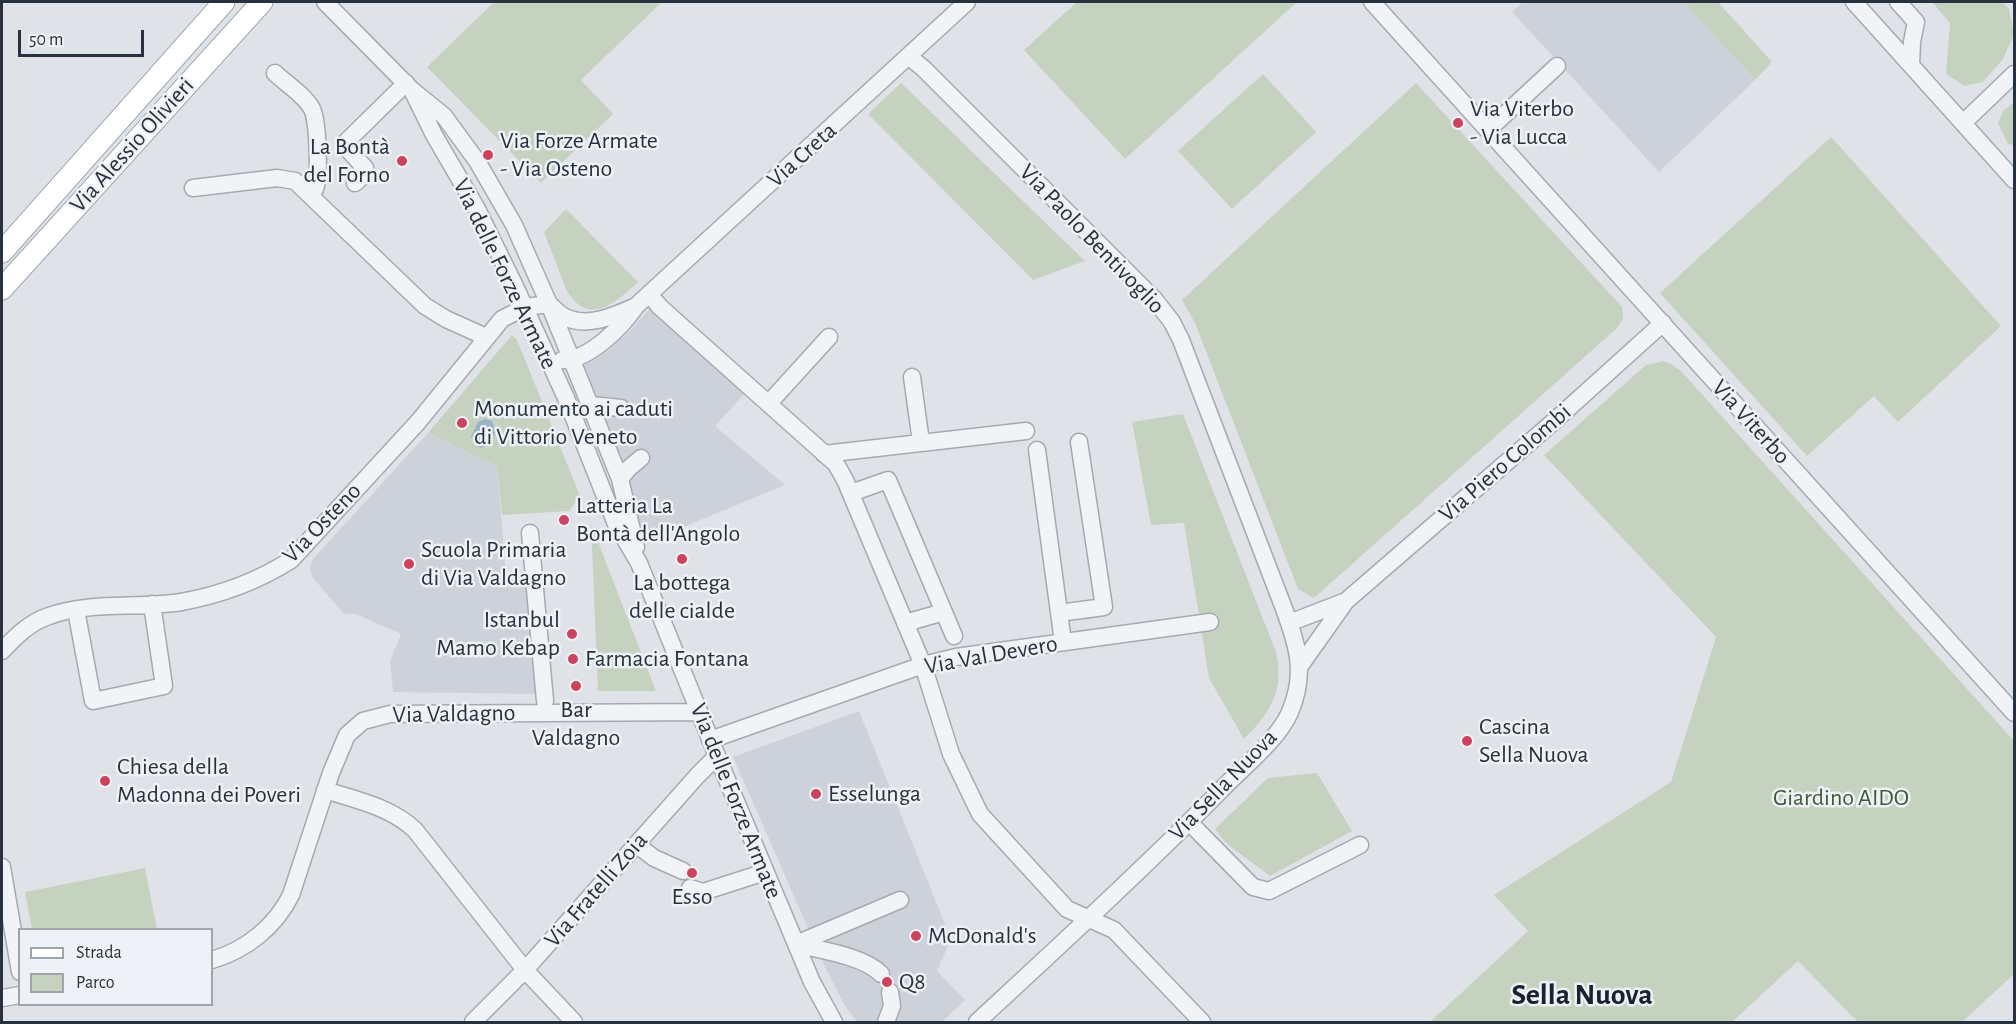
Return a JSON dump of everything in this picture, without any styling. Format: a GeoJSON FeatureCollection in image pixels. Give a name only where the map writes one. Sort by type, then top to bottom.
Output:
{"type":"FeatureCollection","features":[{"type":"Feature","properties":{"kind":"main road","name":"Via Alessio Olivieri"},"geometry":{"type":"LineString","coordinates":[[2,252],[224,2]]}},
{"type":"Feature","properties":{"kind":"main road","name":"Via Alessio Olivieri"},"geometry":{"type":"LineString","coordinates":[[2,289],[262,2]]}},
{"type":"Feature","properties":{"kind":"street","name":"Via delle Forze Armate"},"geometry":{"type":"LineString","coordinates":[[325,2],[409,87],[444,116],[477,161],[514,225],[549,304],[620,479],[639,563]]}},
{"type":"Feature","properties":{"kind":"street","name":"Via Creta"},"geometry":{"type":"LineString","coordinates":[[572,360],[588,353],[627,320],[636,306],[967,2]]}},
{"type":"Feature","properties":{"kind":"street","name":"Via Viterbo"},"geometry":{"type":"LineString","coordinates":[[1372,2],[2014,713]]}},
{"type":"Feature","properties":{"kind":"street"},"geometry":{"type":"LineString","coordinates":[[1854,2],[2014,180]]}},
{"type":"Feature","properties":{"kind":"street"},"geometry":{"type":"LineString","coordinates":[[1898,2],[1916,22],[1911,65]]}},
{"type":"Feature","properties":{"kind":"street","name":"Via Paolo Bentivoglio"},"geometry":{"type":"LineString","coordinates":[[908,56],[923,68],[1147,291],[1172,322],[1186,351],[1289,623]]}},
{"type":"Feature","properties":{"kind":"street"},"geometry":{"type":"LineString","coordinates":[[1488,130],[1557,66]]}},
{"type":"Feature","properties":{"kind":"street"},"geometry":{"type":"LineString","coordinates":[[275,73],[308,104],[315,116],[318,179],[315,189],[306,191]]}},
{"type":"Feature","properties":{"kind":"street"},"geometry":{"type":"LineString","coordinates":[[1963,123],[2013,74]]}},
{"type":"Feature","properties":{"kind":"street","name":"Via delle Forze Armate"},"geometry":{"type":"LineString","coordinates":[[409,87],[476,207],[525,307],[575,421],[616,524],[639,563],[710,740],[812,982],[834,1023]]}},
{"type":"Feature","properties":{"kind":"street"},"geometry":{"type":"LineString","coordinates":[[355,183],[366,172],[345,143],[409,87]]}},
{"type":"Feature","properties":{"kind":"street"},"geometry":{"type":"LineString","coordinates":[[193,188],[277,178],[295,181],[425,306],[446,319],[486,337]]}},
{"type":"Feature","properties":{"kind":"street"},"geometry":{"type":"LineString","coordinates":[[649,294],[660,307],[836,464],[923,664],[951,754],[980,814],[1068,909],[1114,930],[1202,1023]]}},
{"type":"Feature","properties":{"kind":"street","name":"Via Creta"},"geometry":{"type":"LineString","coordinates":[[549,304],[564,317],[578,321],[614,316],[636,306]]}},
{"type":"Feature","properties":{"kind":"street","name":"Via Osteno"},"geometry":{"type":"LineString","coordinates":[[2,651],[14,637],[49,616],[76,609],[180,602],[217,594],[272,572],[291,560],[418,422],[502,319],[525,307],[549,304]]}},
{"type":"Feature","properties":{"kind":"street","name":"Via Piero Colombi"},"geometry":{"type":"LineString","coordinates":[[1300,666],[1347,600],[1552,423],[1663,323]]}},
{"type":"Feature","properties":{"kind":"street"},"geometry":{"type":"LineString","coordinates":[[768,404],[829,337]]}},
{"type":"Feature","properties":{"kind":"street"},"geometry":{"type":"LineString","coordinates":[[548,359],[572,360]]}},
{"type":"Feature","properties":{"kind":"street"},"geometry":{"type":"LineString","coordinates":[[912,377],[921,442]]}},
{"type":"Feature","properties":{"kind":"street"},"geometry":{"type":"LineString","coordinates":[[575,421],[590,405],[621,408]]}},
{"type":"Feature","properties":{"kind":"street"},"geometry":{"type":"LineString","coordinates":[[824,454],[1026,431]]}},
{"type":"Feature","properties":{"kind":"street"},"geometry":{"type":"LineString","coordinates":[[1059,613],[1104,607],[1079,441]]}},
{"type":"Feature","properties":{"kind":"street"},"geometry":{"type":"LineString","coordinates":[[1037,450],[1063,642]]}},
{"type":"Feature","properties":{"kind":"street"},"geometry":{"type":"LineString","coordinates":[[598,479],[620,479],[640,458]]}},
{"type":"Feature","properties":{"kind":"street","name":"Via Val Devero"},"geometry":{"type":"LineString","coordinates":[[850,493],[888,480],[954,636]]}},
{"type":"Feature","properties":{"kind":"street"},"geometry":{"type":"LineString","coordinates":[[530,533],[544,701]]}},
{"type":"Feature","properties":{"kind":"street","name":"Via Piero Colombi"},"geometry":{"type":"LineString","coordinates":[[1289,623],[1347,600]]}},
{"type":"Feature","properties":{"kind":"street"},"geometry":{"type":"LineString","coordinates":[[76,609],[93,701],[164,686],[152,604]]}},
{"type":"Feature","properties":{"kind":"street","name":"Via Val Devero"},"geometry":{"type":"LineString","coordinates":[[905,623],[944,612]]}},
{"type":"Feature","properties":{"kind":"street","name":"Via Val Devero"},"geometry":{"type":"LineString","coordinates":[[710,740],[923,664],[956,657],[1210,622]]}},
{"type":"Feature","properties":{"kind":"street","name":"Via Sella Nuova"},"geometry":{"type":"LineString","coordinates":[[977,1023],[1189,822],[1277,733],[1290,713],[1298,690],[1300,666],[1289,623]]}},
{"type":"Feature","properties":{"kind":"street","name":"Via Valdagno"},"geometry":{"type":"LineString","coordinates":[[213,960],[242,948],[258,937],[286,905],[325,790],[347,735],[363,721],[390,714],[699,712]]}},
{"type":"Feature","properties":{"kind":"street","name":"Via Fratelli Zoia"},"geometry":{"type":"LineString","coordinates":[[473,1023],[525,970],[717,756]]}},
{"type":"Feature","properties":{"kind":"street"},"geometry":{"type":"LineString","coordinates":[[325,790],[381,809],[407,822],[416,830],[525,970],[574,1023]]}},
{"type":"Feature","properties":{"kind":"street"},"geometry":{"type":"LineString","coordinates":[[1189,822],[1253,886],[1269,891],[1360,845]]}},
{"type":"Feature","properties":{"kind":"street"},"geometry":{"type":"LineString","coordinates":[[636,844],[654,858],[682,871]]}},
{"type":"Feature","properties":{"kind":"street"},"geometry":{"type":"LineString","coordinates":[[2,867],[8,949],[18,968]]}},
{"type":"Feature","properties":{"kind":"street"},"geometry":{"type":"LineString","coordinates":[[690,888],[703,892],[765,872]]}},
{"type":"Feature","properties":{"kind":"street"},"geometry":{"type":"LineString","coordinates":[[796,944],[900,900]]}},
{"type":"Feature","properties":{"kind":"street"},"geometry":{"type":"LineString","coordinates":[[796,944],[864,963],[875,968],[881,975]]}},
{"type":"Feature","properties":{"kind":"street"},"geometry":{"type":"LineString","coordinates":[[886,1023],[892,1006],[890,992]]}},
{"type":"Feature","properties":{"kind":"street"},"geometry":{"type":"LineString","coordinates":[[2,998],[18,995]]}},
{"type":"Feature","properties":{"kind":"shaded area"},"geometry":{"type":"Polygon","coordinates":[[[1523,2],[1683,2],[1755,80],[1659,172],[1512,12],[1523,2]]]}},
{"type":"Feature","properties":{"kind":"shaded area"},"geometry":{"type":"Polygon","coordinates":[[[651,307],[747,391],[715,426],[785,485],[640,545],[570,371],[593,361],[610,349],[651,307]]]}},
{"type":"Feature","properties":{"kind":"shaded area","name":"Scuola Primaria di Via Valdagno"},"geometry":{"type":"Polygon","coordinates":[[[428,433],[497,466],[506,576],[526,576],[536,694],[393,692],[390,661],[401,634],[356,614],[344,614],[313,578],[310,568],[313,559],[428,433]]]}},
{"type":"Feature","properties":{"kind":"shaded area"},"geometry":{"type":"Polygon","coordinates":[[[859,711],[951,939],[937,971],[965,1000],[942,1022],[857,1022],[845,1006],[825,967],[733,757],[859,711]]]}},
{"type":"Feature","properties":{"kind":"green space"},"geometry":{"type":"Polygon","coordinates":[[[494,2],[662,2],[581,80],[613,114],[541,183],[427,67],[494,2]]]}},
{"type":"Feature","properties":{"kind":"green space"},"geometry":{"type":"Polygon","coordinates":[[[1077,2],[1297,2],[1125,159],[1024,50],[1077,2]]]}},
{"type":"Feature","properties":{"kind":"green space"},"geometry":{"type":"Polygon","coordinates":[[[1683,2],[1718,2],[1772,62],[1755,80],[1683,2]]]}},
{"type":"Feature","properties":{"kind":"green space"},"geometry":{"type":"Polygon","coordinates":[[[1932,2],[2003,2],[2009,9],[2014,34],[2003,59],[1983,82],[1964,86],[1946,74],[1950,23],[1932,2]]]}},
{"type":"Feature","properties":{"kind":"green space"},"geometry":{"type":"Polygon","coordinates":[[[1263,74],[1316,132],[1232,209],[1178,151],[1263,74]]]}},
{"type":"Feature","properties":{"kind":"green space"},"geometry":{"type":"Polygon","coordinates":[[[901,83],[1085,261],[1033,280],[868,114],[901,83]]]}},
{"type":"Feature","properties":{"kind":"green space"},"geometry":{"type":"Polygon","coordinates":[[[1416,83],[1622,307],[1623,319],[1616,329],[1314,598],[1298,589],[1195,323],[1182,300],[1416,83]]]}},
{"type":"Feature","properties":{"kind":"green space"},"geometry":{"type":"Polygon","coordinates":[[[2014,102],[2014,145],[2008,144],[1998,123],[2003,111],[2014,102]]]}},
{"type":"Feature","properties":{"kind":"green space"},"geometry":{"type":"Polygon","coordinates":[[[1831,137],[2001,326],[1898,422],[1874,396],[1807,456],[1660,293],[1831,137]]]}},
{"type":"Feature","properties":{"kind":"green space"},"geometry":{"type":"Polygon","coordinates":[[[566,209],[638,282],[611,304],[602,308],[583,307],[574,301],[566,289],[544,232],[566,209]]]}},
{"type":"Feature","properties":{"kind":"green space"},"geometry":{"type":"Polygon","coordinates":[[[512,335],[517,340],[580,496],[569,511],[502,515],[497,466],[428,433],[512,335]]]}},
{"type":"Feature","properties":{"kind":"green space","name":"Giardino AIDO"},"geometry":{"type":"Polygon","coordinates":[[[1663,361],[1681,371],[2014,741],[2014,974],[1962,1022],[1858,1022],[1798,961],[1732,1022],[1430,1022],[1528,931],[1494,895],[1671,782],[1716,637],[1544,455],[1646,365],[1663,361]]]}},
{"type":"Feature","properties":{"kind":"green space"},"geometry":{"type":"Polygon","coordinates":[[[1183,414],[1276,652],[1278,678],[1273,700],[1261,720],[1244,739],[1209,678],[1184,523],[1151,525],[1132,422],[1183,414]]]}},
{"type":"Feature","properties":{"kind":"green space"},"geometry":{"type":"Polygon","coordinates":[[[591,524],[656,691],[598,691],[591,524]]]}},
{"type":"Feature","properties":{"kind":"green space"},"geometry":{"type":"Polygon","coordinates":[[[1317,773],[1352,831],[1270,876],[1227,844],[1215,829],[1268,778],[1317,773]]]}},
{"type":"Feature","properties":{"kind":"green space"},"geometry":{"type":"Polygon","coordinates":[[[145,868],[157,928],[32,928],[25,892],[145,868]]]}},
{"type":"Feature","properties":{"kind":"water"},"geometry":{"type":"Polygon","coordinates":[[[485,419],[492,421],[496,431],[489,445],[480,448],[475,445],[471,437],[478,422],[485,419]]]}},
{"type":"Feature","properties":{"kind":"place","name":"Via Viterbo - Via Lucca"},"geometry":{"type":"Point","coordinates":[1458,123]}},
{"type":"Feature","properties":{"kind":"place","name":"Via Forze Armate - Via Osteno"},"geometry":{"type":"Point","coordinates":[488,155]}},
{"type":"Feature","properties":{"kind":"place","name":"La Bontà del Forno"},"geometry":{"type":"Point","coordinates":[402,161]}},
{"type":"Feature","properties":{"kind":"place","name":"Monumento ai caduti di Vittorio Veneto"},"geometry":{"type":"Point","coordinates":[462,423]}},
{"type":"Feature","properties":{"kind":"place","name":"Latteria La Bontà dell'Angolo"},"geometry":{"type":"Point","coordinates":[564,520]}},
{"type":"Feature","properties":{"kind":"place","name":"La bottega delle cialde"},"geometry":{"type":"Point","coordinates":[682,559]}},
{"type":"Feature","properties":{"kind":"place","name":"Scuola Primaria di Via Valdagno"},"geometry":{"type":"Point","coordinates":[409,564]}},
{"type":"Feature","properties":{"kind":"place","name":"Istanbul Mamo Kebap"},"geometry":{"type":"Point","coordinates":[572,634]}},
{"type":"Feature","properties":{"kind":"place","name":"Farmacia Fontana"},"geometry":{"type":"Point","coordinates":[573,659]}},
{"type":"Feature","properties":{"kind":"place","name":"Bar Valdagno"},"geometry":{"type":"Point","coordinates":[576,686]}},
{"type":"Feature","properties":{"kind":"place","name":"Cascina Sella Nuova"},"geometry":{"type":"Point","coordinates":[1467,741]}},
{"type":"Feature","properties":{"kind":"place","name":"Chiesa della Madonna dei Poveri"},"geometry":{"type":"Point","coordinates":[105,781]}},
{"type":"Feature","properties":{"kind":"place","name":"Esselunga"},"geometry":{"type":"Point","coordinates":[816,794]}},
{"type":"Feature","properties":{"kind":"place","name":"Esso"},"geometry":{"type":"Point","coordinates":[692,873]}},
{"type":"Feature","properties":{"kind":"place","name":"McDonald's"},"geometry":{"type":"Point","coordinates":[916,936]}},
{"type":"Feature","properties":{"kind":"place","name":"Q8"},"geometry":{"type":"Point","coordinates":[887,982]}},
{"type":"Feature","properties":{"kind":"district","name":"Sella Nuova"},"geometry":{"type":"Point","coordinates":[1582,995]}}]}
